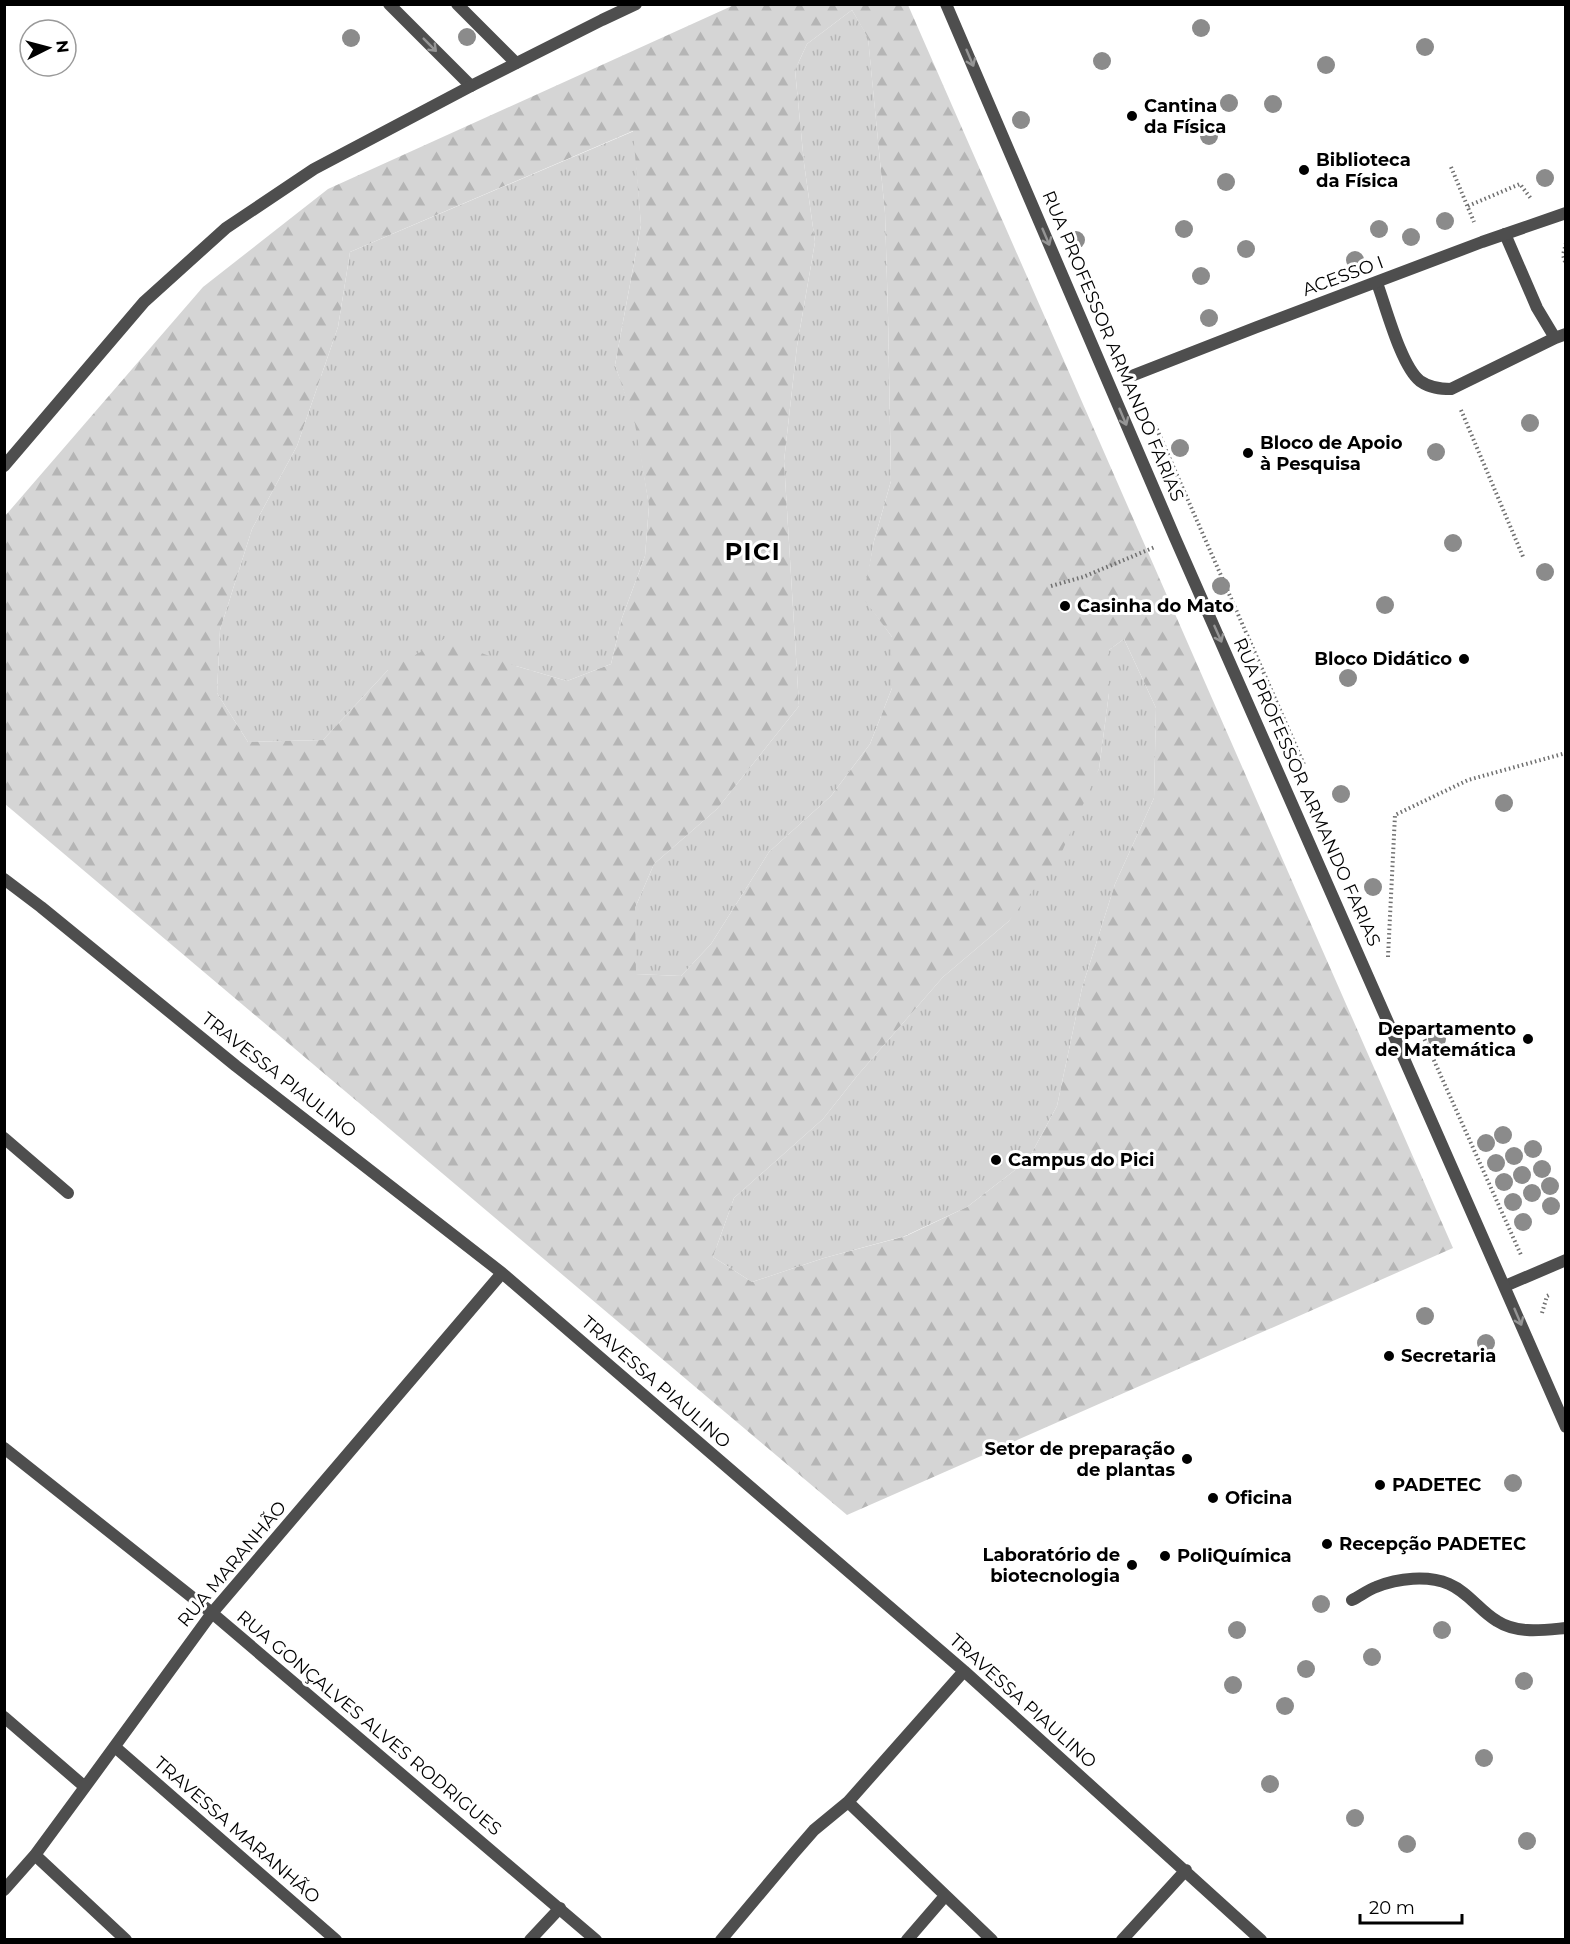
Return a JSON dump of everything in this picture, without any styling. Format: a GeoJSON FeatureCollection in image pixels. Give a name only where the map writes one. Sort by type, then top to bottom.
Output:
{"type":"FeatureCollection","features":[{"type":"Feature","properties":{"kind":"street"},"geometry":{"type":"LineString","coordinates":[[389,4],[471,86]]}},
{"type":"Feature","properties":{"kind":"street"},"geometry":{"type":"LineString","coordinates":[[457,4],[516,63]]}},
{"type":"Feature","properties":{"kind":"street"},"geometry":{"type":"LineString","coordinates":[[4,466],[144,302],[226,228],[314,169],[471,86],[636,4]]}},
{"type":"Feature","properties":{"kind":"street","name":"RUA PROFESSOR ARMANDO FARIAS"},"geometry":{"type":"LineString","coordinates":[[946,4],[1175,538],[1566,1427]]}},
{"type":"Feature","properties":{"kind":"street","name":"ACESSO I"},"geometry":{"type":"LineString","coordinates":[[1134,375],[1566,213]]}},
{"type":"Feature","properties":{"kind":"street"},"geometry":{"type":"LineString","coordinates":[[1377,283],[1407,366],[1420,380],[1434,388],[1451,389],[1560,336],[1537,308],[1505,234]]}},
{"type":"Feature","properties":{"kind":"street","name":"TRAVESSA PIAULINO"},"geometry":{"type":"LineString","coordinates":[[4,879],[236,1066],[502,1273],[964,1671],[1261,1940]]}},
{"type":"Feature","properties":{"kind":"street"},"geometry":{"type":"LineString","coordinates":[[4,1138],[68,1193]]}},
{"type":"Feature","properties":{"kind":"street"},"geometry":{"type":"LineString","coordinates":[[1505,1286],[1566,1260]]}},
{"type":"Feature","properties":{"kind":"street","name":"RUA MARANHÃO"},"geometry":{"type":"LineString","coordinates":[[4,1890],[35,1855],[212,1614],[502,1273]]}},
{"type":"Feature","properties":{"kind":"street","name":"RUA GONÇALVES ALVES RODRIGUES"},"geometry":{"type":"LineString","coordinates":[[4,1448],[212,1614],[596,1940]]}},
{"type":"Feature","properties":{"kind":"street"},"geometry":{"type":"LineString","coordinates":[[1352,1600],[1377,1587],[1399,1581],[1425,1578],[1450,1584],[1497,1621],[1512,1628],[1524,1630],[1566,1628]]}},
{"type":"Feature","properties":{"kind":"street"},"geometry":{"type":"LineString","coordinates":[[721,1940],[807,1838],[848,1802],[964,1671]]}},
{"type":"Feature","properties":{"kind":"street"},"geometry":{"type":"LineString","coordinates":[[4,1717],[86,1787]]}},
{"type":"Feature","properties":{"kind":"street","name":"TRAVESSA MARANHÃO"},"geometry":{"type":"LineString","coordinates":[[115,1747],[336,1940]]}},
{"type":"Feature","properties":{"kind":"street"},"geometry":{"type":"LineString","coordinates":[[848,1802],[992,1940]]}},
{"type":"Feature","properties":{"kind":"street"},"geometry":{"type":"LineString","coordinates":[[35,1855],[126,1940]]}},
{"type":"Feature","properties":{"kind":"street"},"geometry":{"type":"LineString","coordinates":[[1122,1940],[1186,1870]]}},
{"type":"Feature","properties":{"kind":"street"},"geometry":{"type":"LineString","coordinates":[[907,1940],[945,1896]]}},
{"type":"Feature","properties":{"kind":"street"},"geometry":{"type":"LineString","coordinates":[[530,1940],[560,1908]]}},
{"type":"Feature","properties":{"kind":"path"},"geometry":{"type":"LineString","coordinates":[[1451,167],[1468,206],[1520,183],[1538,208]]}},
{"type":"Feature","properties":{"kind":"path"},"geometry":{"type":"LineString","coordinates":[[1566,243],[1563,255],[1566,265]]}},
{"type":"Feature","properties":{"kind":"path"},"geometry":{"type":"LineString","coordinates":[[1451,389],[1524,559]]}},
{"type":"Feature","properties":{"kind":"path"},"geometry":{"type":"LineString","coordinates":[[1153,420],[1306,771]]}},
{"type":"Feature","properties":{"kind":"path"},"geometry":{"type":"LineString","coordinates":[[1052,586],[1083,577],[1175,538]]}},
{"type":"Feature","properties":{"kind":"path"},"geometry":{"type":"LineString","coordinates":[[1383,946],[1388,957],[1395,815],[1468,780],[1566,753]]}},
{"type":"Feature","properties":{"kind":"path"},"geometry":{"type":"LineString","coordinates":[[1416,1021],[1530,1275]]}},
{"type":"Feature","properties":{"kind":"path"},"geometry":{"type":"LineString","coordinates":[[1545,1322],[1542,1313],[1547,1296],[1556,1292]]}},
{"type":"Feature","properties":{"kind":"green space"},"geometry":{"type":"Polygon","coordinates":[[[734,5],[908,5],[1453,1248],[847,1515],[5,804],[5,516],[203,287],[328,189],[734,5]],[[852,10],[807,44],[795,70],[804,163],[815,242],[797,346],[784,461],[799,706],[717,809],[654,864],[635,908],[636,974],[681,976],[711,944],[769,852],[831,796],[870,744],[892,688],[892,637],[863,598],[874,541],[891,481],[885,213],[868,38],[852,10]],[[633,131],[350,252],[338,327],[297,446],[252,529],[220,630],[217,693],[248,742],[323,740],[388,670],[444,639],[516,666],[567,681],[611,664],[622,618],[645,556],[649,506],[635,424],[615,365],[641,225],[633,131]],[[1124,639],[1109,650],[1109,693],[1099,769],[1060,856],[1009,921],[943,977],[823,1119],[734,1198],[713,1257],[752,1282],[824,1258],[906,1236],[967,1207],[1028,1160],[1057,1106],[1082,988],[1115,884],[1154,798],[1156,708],[1124,639]]]}},
{"type":"Feature","properties":{"kind":"green space"},"geometry":{"type":"Polygon","coordinates":[[[852,10],[868,37],[885,213],[888,315],[891,481],[874,541],[864,598],[892,637],[892,688],[870,744],[831,796],[769,852],[711,944],[681,976],[635,974],[635,908],[654,864],[717,809],[799,706],[784,461],[797,346],[815,242],[804,163],[795,70],[807,44],[852,10]]]}},
{"type":"Feature","properties":{"kind":"green space"},"geometry":{"type":"Polygon","coordinates":[[[634,131],[641,225],[615,365],[636,424],[649,506],[645,556],[622,618],[611,664],[567,681],[516,666],[388,670],[323,740],[248,742],[217,693],[220,630],[252,529],[297,446],[338,327],[350,252],[634,131]]]}},
{"type":"Feature","properties":{"kind":"green space"},"geometry":{"type":"Polygon","coordinates":[[[1124,639],[1156,708],[1154,798],[1115,884],[1082,988],[1057,1106],[1028,1160],[967,1207],[905,1236],[824,1258],[752,1282],[713,1257],[734,1198],[823,1119],[943,977],[1009,921],[1099,769],[1109,693],[1109,650],[1124,639]]]}},
{"type":"Feature","properties":{"kind":"place","name":"Cantina da Física"},"geometry":{"type":"Point","coordinates":[1132,116]}},
{"type":"Feature","properties":{"kind":"place","name":"Biblioteca da Física"},"geometry":{"type":"Point","coordinates":[1304,170]}},
{"type":"Feature","properties":{"kind":"place","name":"Bloco de Apoio à Pesquisa"},"geometry":{"type":"Point","coordinates":[1248,453]}},
{"type":"Feature","properties":{"kind":"place","name":"Casinha do Mato"},"geometry":{"type":"Point","coordinates":[1065,606]}},
{"type":"Feature","properties":{"kind":"place","name":"Bloco Didático"},"geometry":{"type":"Point","coordinates":[1464,659]}},
{"type":"Feature","properties":{"kind":"place","name":"Departamento de Matemática"},"geometry":{"type":"Point","coordinates":[1528,1039]}},
{"type":"Feature","properties":{"kind":"place","name":"Campus do Pici"},"geometry":{"type":"Point","coordinates":[996,1160]}},
{"type":"Feature","properties":{"kind":"place","name":"Secretaria"},"geometry":{"type":"Point","coordinates":[1389,1356]}},
{"type":"Feature","properties":{"kind":"place","name":"Setor de preparação de plantas"},"geometry":{"type":"Point","coordinates":[1187,1459]}},
{"type":"Feature","properties":{"kind":"place","name":"PADETEC"},"geometry":{"type":"Point","coordinates":[1380,1485]}},
{"type":"Feature","properties":{"kind":"place","name":"Oficina"},"geometry":{"type":"Point","coordinates":[1213,1498]}},
{"type":"Feature","properties":{"kind":"place","name":"Recepção PADETEC"},"geometry":{"type":"Point","coordinates":[1327,1544]}},
{"type":"Feature","properties":{"kind":"place","name":"PoliQuímica"},"geometry":{"type":"Point","coordinates":[1165,1556]}},
{"type":"Feature","properties":{"kind":"place","name":"Laboratório de biotecnologia"},"geometry":{"type":"Point","coordinates":[1132,1565]}},
{"type":"Feature","properties":{"kind":"district","name":"PICI"},"geometry":{"type":"Point","coordinates":[753,552]}}]}
